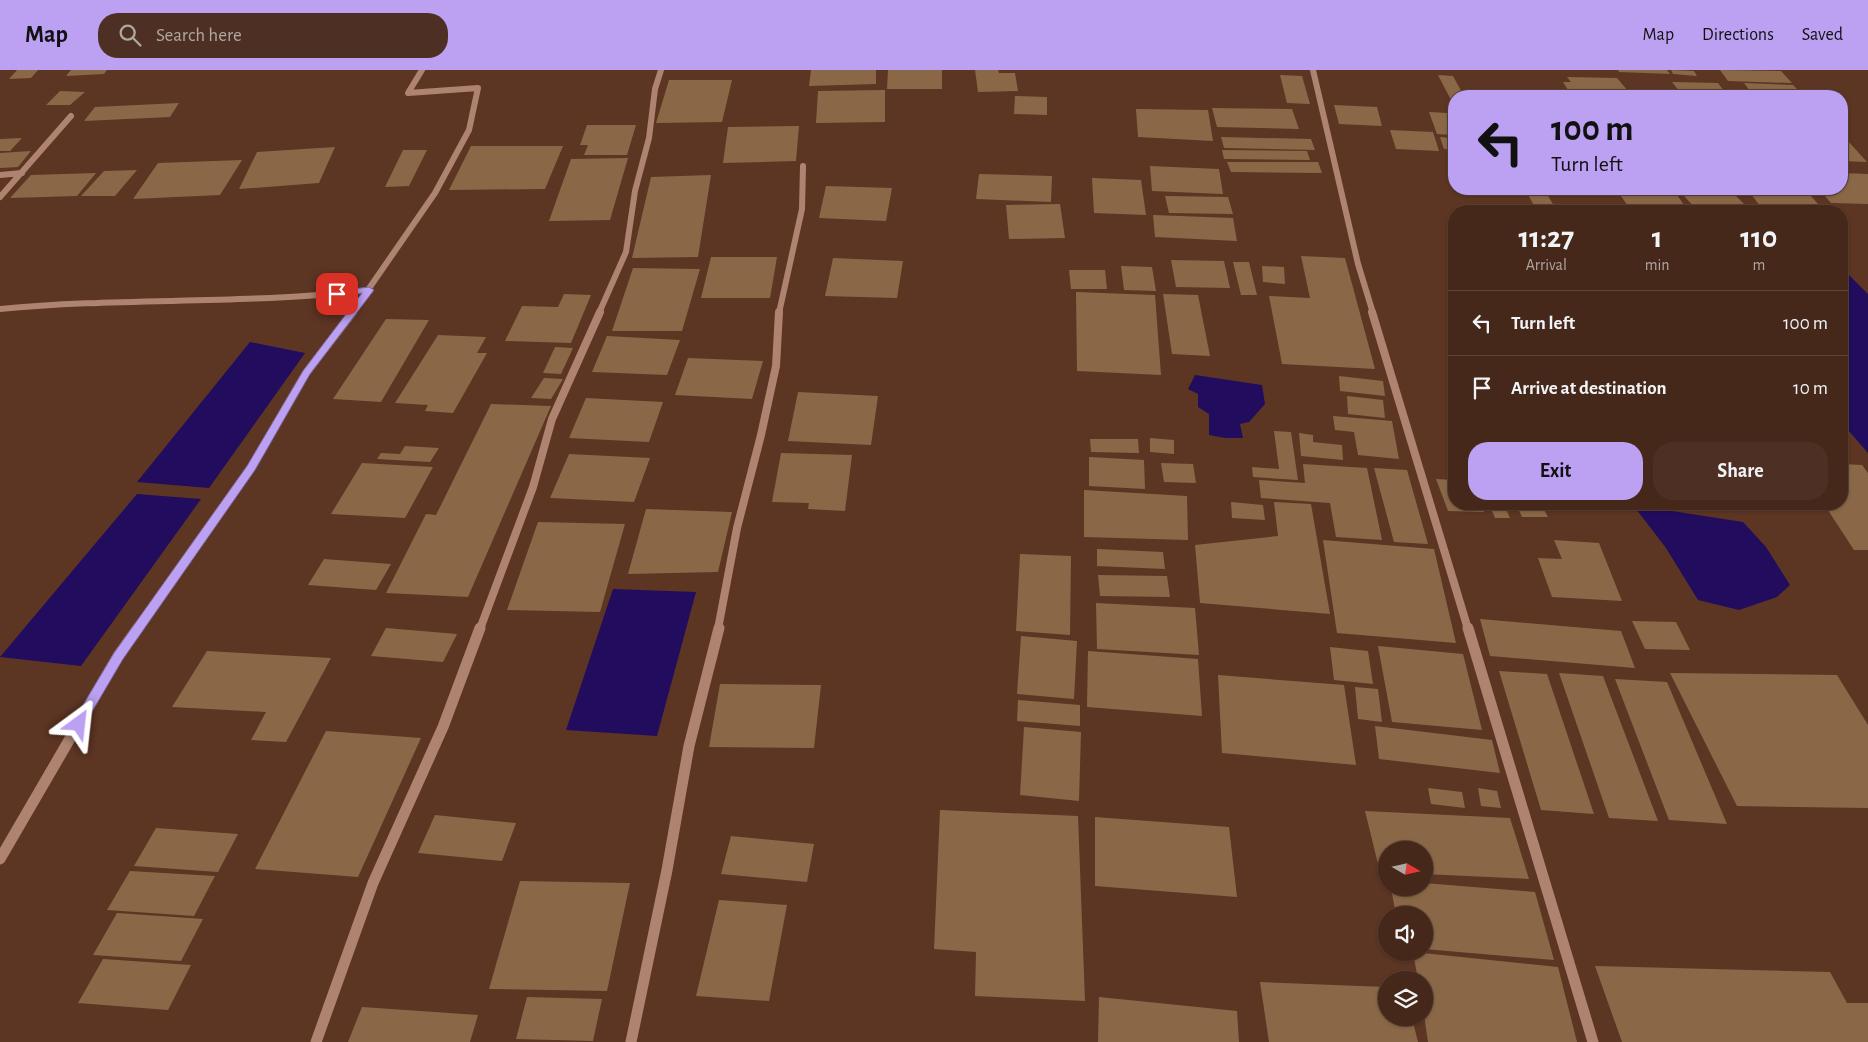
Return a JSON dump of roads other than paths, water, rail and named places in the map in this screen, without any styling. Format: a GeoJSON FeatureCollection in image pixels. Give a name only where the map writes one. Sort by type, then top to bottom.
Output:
{"type":"FeatureCollection","features":[{"type":"Feature","properties":{"kind":"street"},"geometry":{"type":"LineString","coordinates":[[0,859],[118,656],[251,468],[306,373],[369,290],[434,193],[469,130],[478,88],[408,93],[422,70]]}},
{"type":"Feature","properties":{"kind":"street"},"geometry":{"type":"LineString","coordinates":[[316,1042],[373,883],[443,727],[533,487],[552,419],[626,252],[635,191],[649,138],[655,89],[660,70]]}},
{"type":"Feature","properties":{"kind":"street"},"geometry":{"type":"LineString","coordinates":[[1313,70],[1358,264],[1593,1042]]}},
{"type":"Feature","properties":{"kind":"street"},"geometry":{"type":"LineString","coordinates":[[0,197],[71,116]]}},
{"type":"Feature","properties":{"kind":"street"},"geometry":{"type":"LineString","coordinates":[[631,1042],[667,870],[689,746],[718,631],[737,528],[761,435],[776,366],[779,313],[802,209],[803,166]]}},
{"type":"Feature","properties":{"kind":"street"},"geometry":{"type":"LineString","coordinates":[[0,175],[22,173]]}},
{"type":"Feature","properties":{"kind":"street"},"geometry":{"type":"LineString","coordinates":[[0,309],[59,303],[321,296],[369,290]]}}]}
